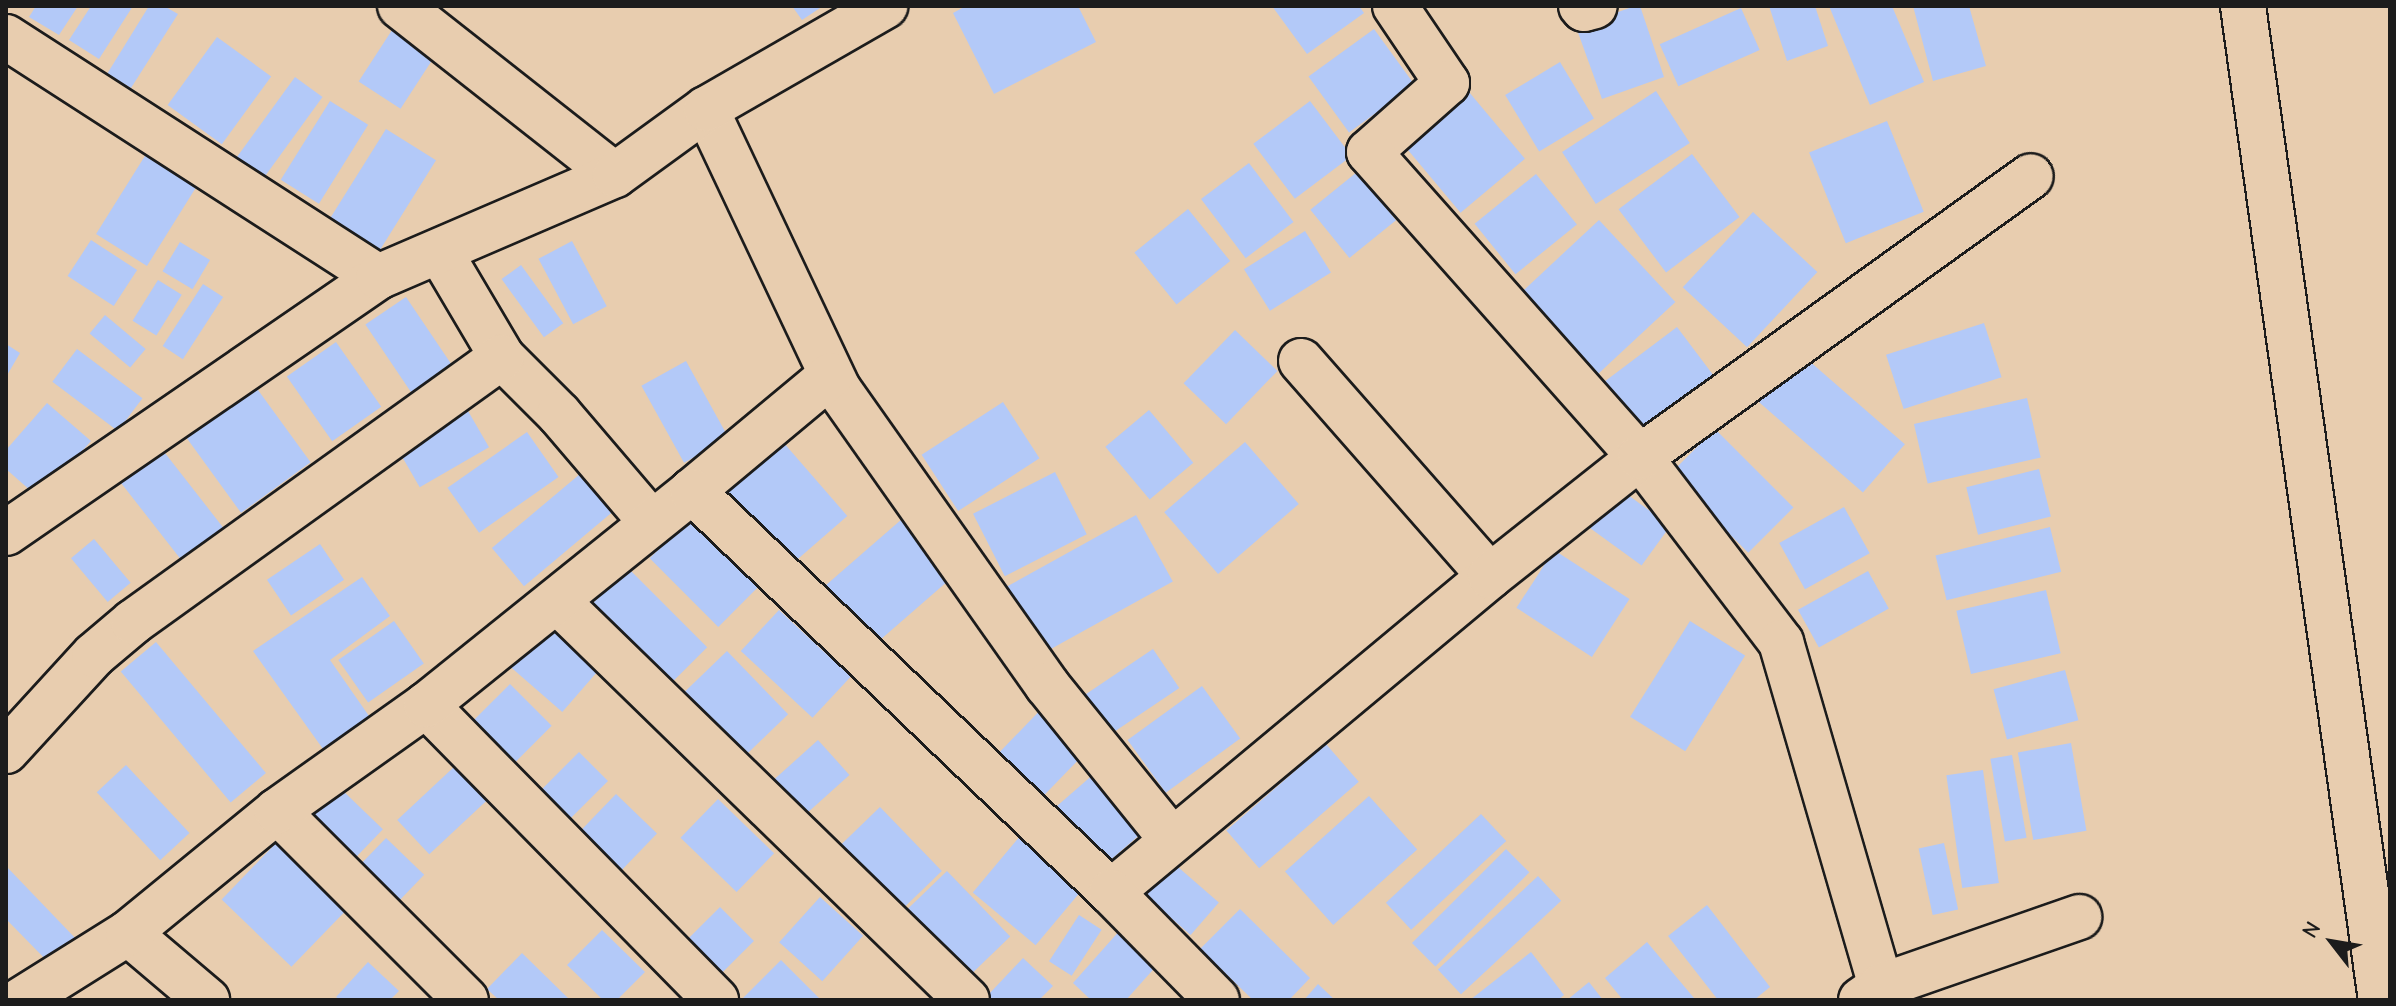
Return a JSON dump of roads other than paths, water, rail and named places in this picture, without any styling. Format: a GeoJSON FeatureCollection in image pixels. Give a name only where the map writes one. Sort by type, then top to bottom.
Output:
{"type":"FeatureCollection","features":[{"type":"Feature","properties":{"kind":"street"},"geometry":{"type":"LineString","coordinates":[[15,514],[378,277],[615,175],[706,109],[885,6]]}},
{"type":"Feature","properties":{"kind":"street"},"geometry":{"type":"LineString","coordinates":[[1581,6],[1584,9],[1595,6]]}},
{"type":"Feature","properties":{"kind":"street"},"geometry":{"type":"LineString","coordinates":[[2243,6],[2381,1000]]}},
{"type":"Feature","properties":{"kind":"street"},"geometry":{"type":"LineString","coordinates":[[1408,10],[1447,83],[1369,152],[1640,457],[1781,642],[1871,993],[2079,917]]}},
{"type":"Feature","properties":{"kind":"street"},"geometry":{"type":"LineString","coordinates":[[416,11],[615,175]]}},
{"type":"Feature","properties":{"kind":"street"},"geometry":{"type":"LineString","coordinates":[[6,37],[378,277]]}},
{"type":"Feature","properties":{"kind":"street"},"geometry":{"type":"LineString","coordinates":[[706,109],[831,375],[1047,685],[1172,840]]}},
{"type":"Feature","properties":{"kind":"street"},"geometry":{"type":"LineString","coordinates":[[1111,892],[1490,576],[1640,457],[2031,176]]}},
{"type":"Feature","properties":{"kind":"street"},"geometry":{"type":"LineString","coordinates":[[440,252],[502,357],[559,414],[652,523]]}},
{"type":"Feature","properties":{"kind":"street"},"geometry":{"type":"LineString","coordinates":[[6,751],[94,655],[133,622],[502,357]]}},
{"type":"Feature","properties":{"kind":"street"},"geometry":{"type":"LineString","coordinates":[[1301,361],[1490,576]]}},
{"type":"Feature","properties":{"kind":"street"},"geometry":{"type":"LineString","coordinates":[[21,1000],[128,933],[277,811],[426,705],[831,375]]}},
{"type":"Feature","properties":{"kind":"street"},"geometry":{"type":"LineString","coordinates":[[692,491],[1111,892],[1217,1000]]}},
{"type":"Feature","properties":{"kind":"street"},"geometry":{"type":"LineString","coordinates":[[557,601],[967,1000]]}},
{"type":"Feature","properties":{"kind":"street"},"geometry":{"type":"LineString","coordinates":[[426,705],[716,1000]]}},
{"type":"Feature","properties":{"kind":"street"},"geometry":{"type":"LineString","coordinates":[[277,811],[466,1000]]}},
{"type":"Feature","properties":{"kind":"street"},"geometry":{"type":"LineString","coordinates":[[128,933],[207,1000]]}}]}
